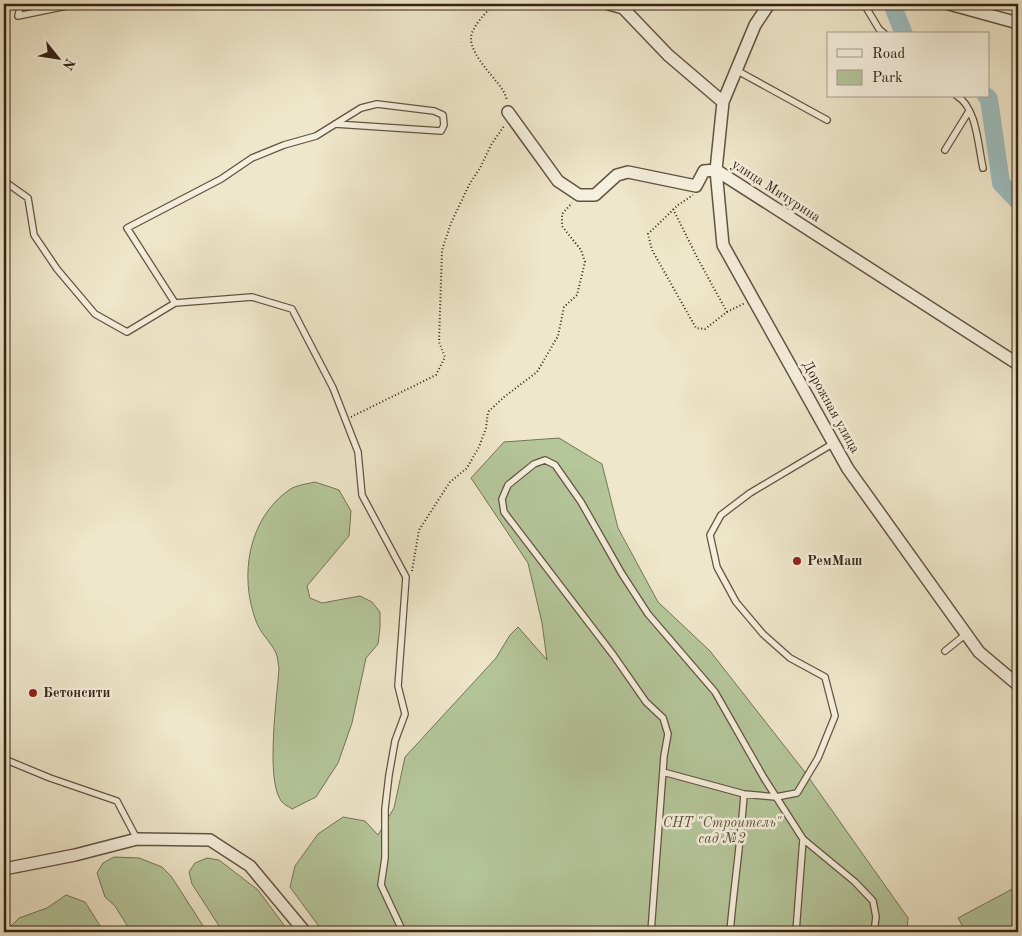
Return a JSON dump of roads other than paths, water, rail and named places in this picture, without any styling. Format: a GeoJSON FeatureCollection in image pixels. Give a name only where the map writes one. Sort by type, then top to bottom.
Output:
{"type":"FeatureCollection","features":[{"type":"Feature","properties":{"kind":"street"},"geometry":{"type":"LineString","coordinates":[[609,4],[623,8],[668,55],[722,102]]}},
{"type":"Feature","properties":{"kind":"street","name":"Дорожная улица"},"geometry":{"type":"LineString","coordinates":[[769,4],[755,25],[722,102],[716,170],[723,245],[848,469],[979,652],[1018,685]]}},
{"type":"Feature","properties":{"kind":"street"},"geometry":{"type":"LineString","coordinates":[[949,4],[1018,23]]}},
{"type":"Feature","properties":{"kind":"street","name":"улица Мичурина"},"geometry":{"type":"LineString","coordinates":[[508,112],[558,181],[579,195],[595,195],[617,175],[628,172],[696,186],[704,171],[716,170],[1018,364]]}},
{"type":"Feature","properties":{"kind":"street"},"geometry":{"type":"LineString","coordinates":[[4,869],[75,855],[137,839],[210,840],[250,866],[305,932]]}},
{"type":"Feature","properties":{"kind":"lane"},"geometry":{"type":"LineString","coordinates":[[21,4],[18,16],[76,4]]}},
{"type":"Feature","properties":{"kind":"lane"},"geometry":{"type":"LineString","coordinates":[[864,4],[883,32]]}},
{"type":"Feature","properties":{"kind":"lane"},"geometry":{"type":"LineString","coordinates":[[736,70],[827,120]]}},
{"type":"Feature","properties":{"kind":"lane"},"geometry":{"type":"LineString","coordinates":[[960,98],[965,101],[974,121],[983,168]]}},
{"type":"Feature","properties":{"kind":"lane"},"geometry":{"type":"LineString","coordinates":[[175,303],[127,228],[221,179],[252,158],[284,145],[316,136],[335,124],[361,108],[377,104],[434,111],[443,115],[444,125],[441,132],[335,124]]}},
{"type":"Feature","properties":{"kind":"lane"},"geometry":{"type":"LineString","coordinates":[[945,150],[969,111]]}},
{"type":"Feature","properties":{"kind":"lane"},"geometry":{"type":"LineString","coordinates":[[4,182],[28,198],[34,235],[57,269],[95,314],[127,332],[175,303],[252,297],[292,309],[332,388],[358,452],[362,495],[406,577],[398,686],[405,714],[395,741],[388,775],[385,809],[385,858],[381,885],[403,932]]}},
{"type":"Feature","properties":{"kind":"lane"},"geometry":{"type":"LineString","coordinates":[[663,772],[744,794],[776,797],[797,792],[818,758],[835,716],[825,676],[790,658],[763,634],[736,602],[717,567],[710,535],[721,515],[743,499],[834,443]]}},
{"type":"Feature","properties":{"kind":"lane"},"geometry":{"type":"LineString","coordinates":[[651,932],[663,772],[668,734],[663,718],[646,702],[614,656],[504,512],[502,499],[508,485],[534,464],[545,460],[556,465],[581,502],[622,574],[648,614],[715,692],[776,797],[803,839],[855,882],[873,901],[876,917],[874,932]]}},
{"type":"Feature","properties":{"kind":"lane"},"geometry":{"type":"LineString","coordinates":[[945,651],[966,634]]}},
{"type":"Feature","properties":{"kind":"lane"},"geometry":{"type":"LineString","coordinates":[[4,759],[50,778],[116,801],[137,839]]}},
{"type":"Feature","properties":{"kind":"lane"},"geometry":{"type":"LineString","coordinates":[[730,932],[741,843],[744,794]]}},
{"type":"Feature","properties":{"kind":"lane"},"geometry":{"type":"LineString","coordinates":[[796,932],[803,839]]}},
{"type":"Feature","properties":{"kind":"waterway"},"geometry":{"type":"LineString","coordinates":[[892,4],[903,32]]}},
{"type":"Feature","properties":{"kind":"waterway"},"geometry":{"type":"LineString","coordinates":[[988,98],[1001,183],[1018,201]]}},
{"type":"Feature","properties":{"kind":"place","name":"РемМаш"},"geometry":{"type":"Point","coordinates":[797,561]}},
{"type":"Feature","properties":{"kind":"place","name":"Бетонсити"},"geometry":{"type":"Point","coordinates":[33,693]}},
{"type":"Feature","properties":{"kind":"park label","name":"СНТ \"Строитель\" сад №2"},"geometry":{"type":"Point","coordinates":[722,832]}}]}
